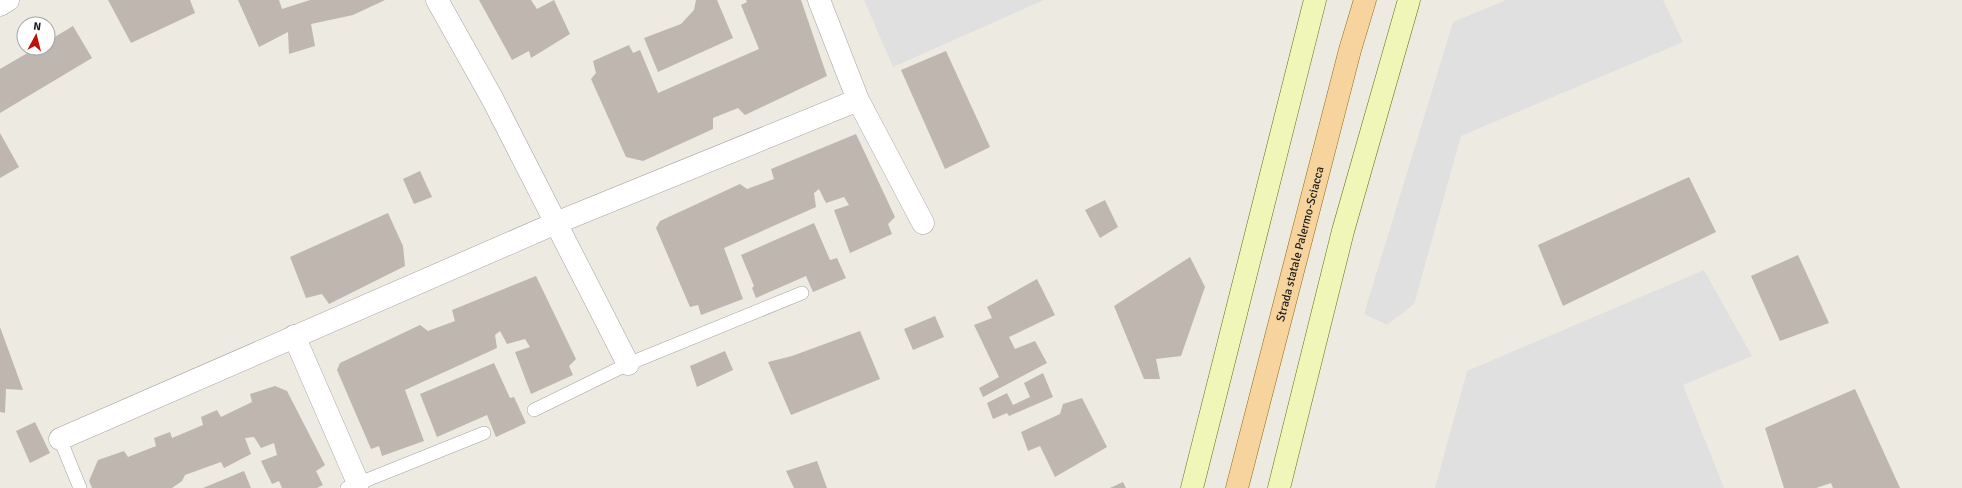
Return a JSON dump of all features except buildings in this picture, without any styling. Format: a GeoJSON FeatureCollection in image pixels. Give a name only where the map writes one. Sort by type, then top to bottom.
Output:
{"type":"FeatureCollection","features":[{"type":"Feature","properties":{"kind":"main road"},"geometry":{"type":"LineString","coordinates":[[1192,488],[1315,0]]}},
{"type":"Feature","properties":{"kind":"main road","name":"Strada statale Palermo-Sciacca"},"geometry":{"type":"LineString","coordinates":[[1237,488],[1350,50],[1365,0]]}},
{"type":"Feature","properties":{"kind":"main road"},"geometry":{"type":"LineString","coordinates":[[1279,488],[1343,231],[1409,0]]}},
{"type":"Feature","properties":{"kind":"street"},"geometry":{"type":"LineString","coordinates":[[0,4],[8,0]]}},
{"type":"Feature","properties":{"kind":"street"},"geometry":{"type":"LineString","coordinates":[[437,0],[492,98],[628,364]]}},
{"type":"Feature","properties":{"kind":"street"},"geometry":{"type":"LineString","coordinates":[[819,0],[858,100],[923,223]]}},
{"type":"Feature","properties":{"kind":"street"},"geometry":{"type":"LineString","coordinates":[[60,439],[556,223],[858,100]]}},
{"type":"Feature","properties":{"kind":"street"},"geometry":{"type":"LineString","coordinates":[[294,336],[353,486]]}},
{"type":"Feature","properties":{"kind":"lane"},"geometry":{"type":"LineString","coordinates":[[534,410],[628,364],[802,293]]}},
{"type":"Feature","properties":{"kind":"lane"},"geometry":{"type":"LineString","coordinates":[[353,486],[484,433]]}},
{"type":"Feature","properties":{"kind":"lane"},"geometry":{"type":"LineString","coordinates":[[60,439],[80,488]]}},
{"type":"Feature","properties":{"kind":"shaded area"},"geometry":{"type":"Polygon","coordinates":[[[864,0],[1044,0],[893,67],[864,0]]]}},
{"type":"Feature","properties":{"kind":"shaded area"},"geometry":{"type":"Polygon","coordinates":[[[1506,0],[1663,0],[1683,42],[1461,136],[1414,304],[1387,325],[1364,314],[1453,22],[1506,0]]]}},
{"type":"Feature","properties":{"kind":"shaded area"},"geometry":{"type":"Polygon","coordinates":[[[1704,270],[1752,356],[1683,385],[1724,488],[1435,488],[1467,371],[1704,270]]]}}]}
